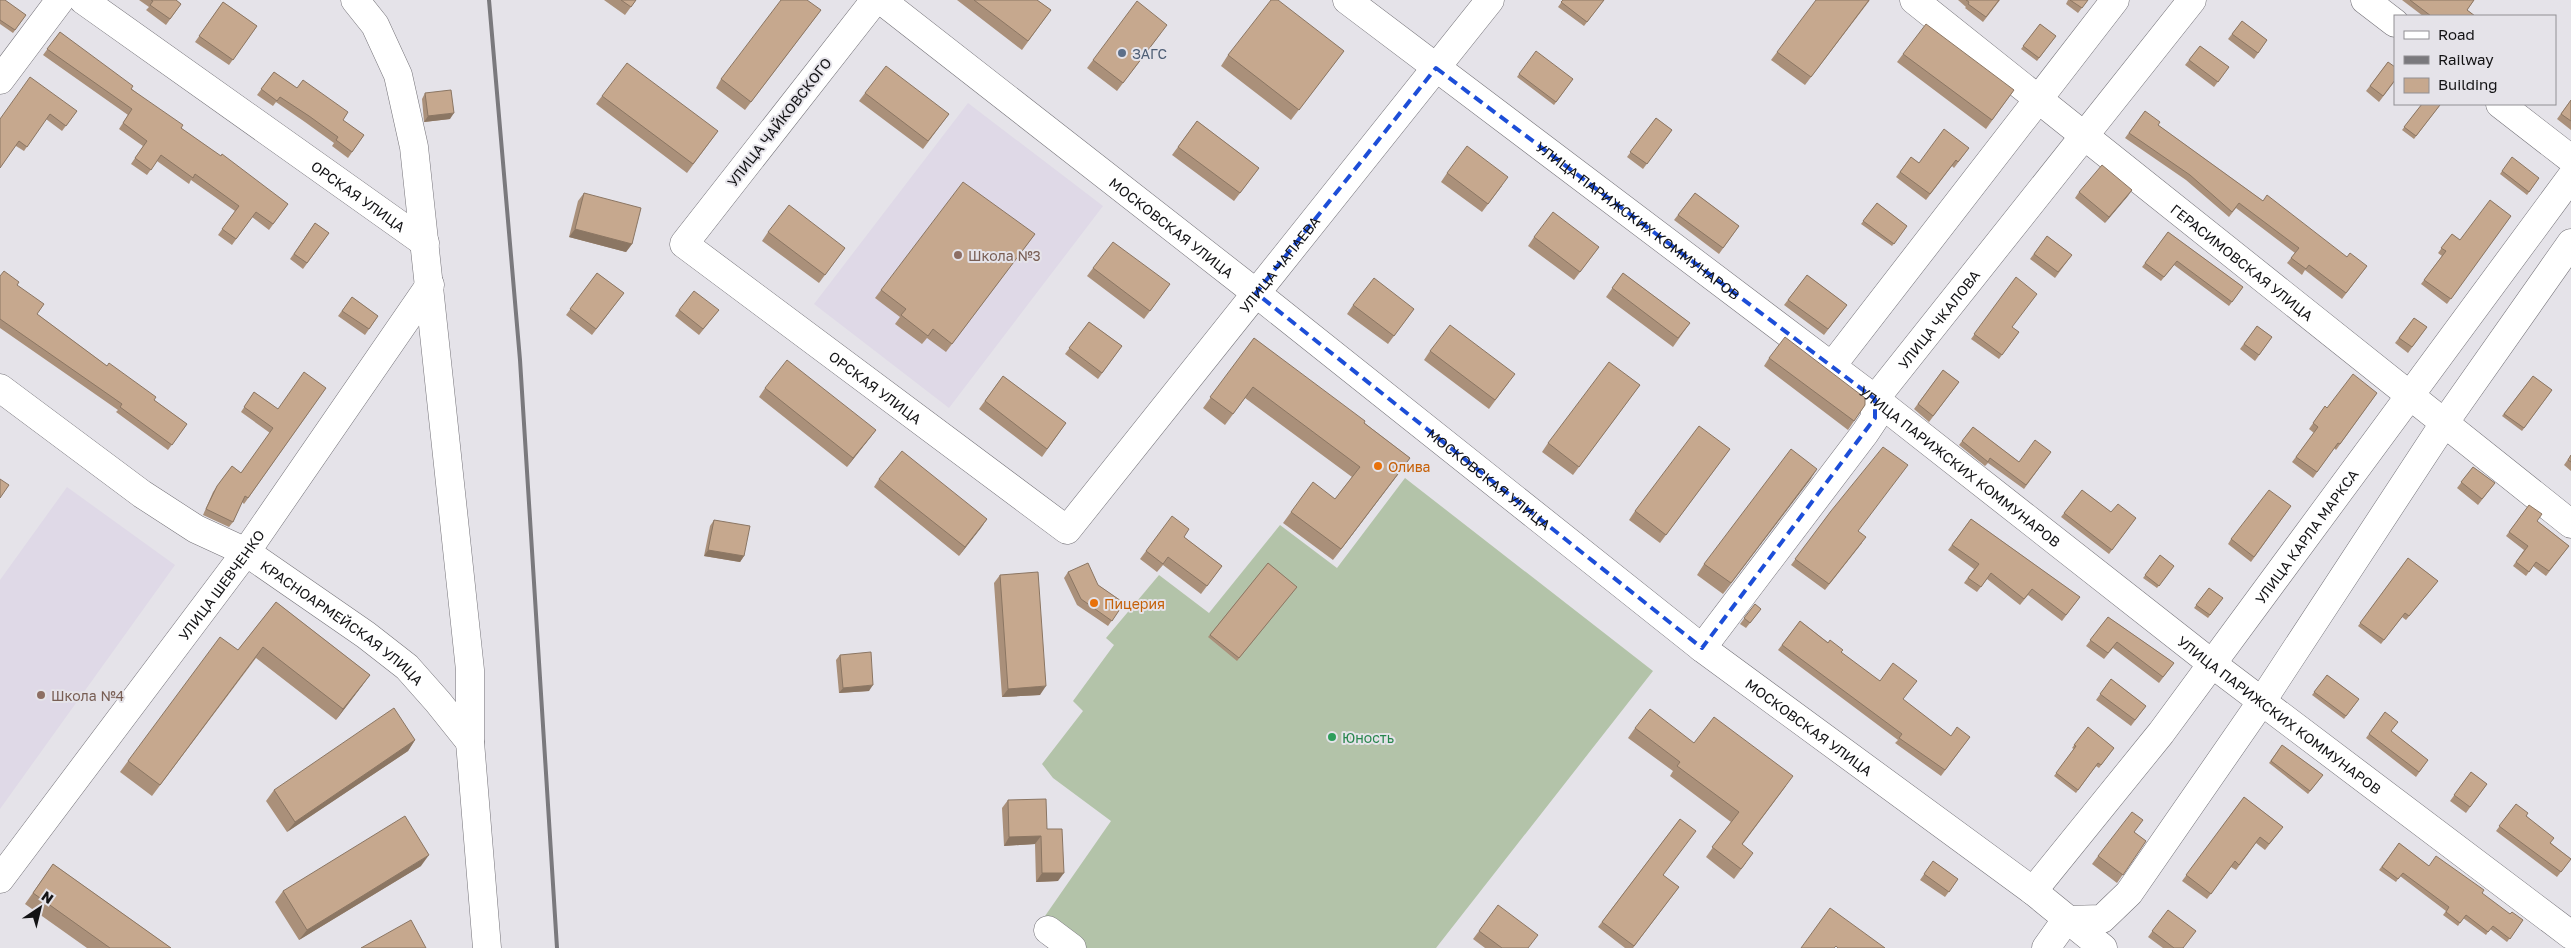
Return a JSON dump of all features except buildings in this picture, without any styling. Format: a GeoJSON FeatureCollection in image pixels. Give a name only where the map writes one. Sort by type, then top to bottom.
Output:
{"type":"FeatureCollection","features":[{"type":"Feature","properties":{"kind":"street"},"geometry":{"type":"LineString","coordinates":[[0,80],[60,0]]}},
{"type":"Feature","properties":{"kind":"street","name":"ОРСКАЯ УЛИЦА"},"geometry":{"type":"LineString","coordinates":[[83,0],[425,242]]}},
{"type":"Feature","properties":{"kind":"street","name":"ОРСКАЯ УЛИЦА"},"geometry":{"type":"LineString","coordinates":[[355,0],[375,25],[398,75],[414,147],[425,242]]}},
{"type":"Feature","properties":{"kind":"street","name":"УЛИЦА ЧАЙКОВСКОГО"},"geometry":{"type":"LineString","coordinates":[[684,244],[875,0]]}},
{"type":"Feature","properties":{"kind":"street","name":"МОСКОВСКАЯ УЛИЦА"},"geometry":{"type":"LineString","coordinates":[[881,0],[1256,293],[1702,648],[2033,891],[2066,920],[2103,948]]}},
{"type":"Feature","properties":{"kind":"street","name":"УЛИЦА ПАРИЖСКИХ КОММУНАРОВ"},"geometry":{"type":"LineString","coordinates":[[1347,0],[1831,368],[1875,399],[2212,663],[2571,935]]}},
{"type":"Feature","properties":{"kind":"street","name":"УЛИЦА ЧАПАЕВА"},"geometry":{"type":"LineString","coordinates":[[1067,530],[1490,0]]}},
{"type":"Feature","properties":{"kind":"street","name":"ГЕРАСИМОВСКАЯ УЛИЦА"},"geometry":{"type":"LineString","coordinates":[[1914,0],[2571,524]]}},
{"type":"Feature","properties":{"kind":"street"},"geometry":{"type":"LineString","coordinates":[[1831,368],[2115,0]]}},
{"type":"Feature","properties":{"kind":"street","name":"УЛИЦА ЧКАЛОВА"},"geometry":{"type":"LineString","coordinates":[[1875,399],[2192,0]]}},
{"type":"Feature","properties":{"kind":"street"},"geometry":{"type":"LineString","coordinates":[[2365,0],[2394,22]]}},
{"type":"Feature","properties":{"kind":"street"},"geometry":{"type":"LineString","coordinates":[[2501,105],[2571,159]]}},
{"type":"Feature","properties":{"kind":"street","name":"УЛИЦА КАРЛА МАРКСА"},"geometry":{"type":"LineString","coordinates":[[2033,891],[2161,733],[2571,177]]}},
{"type":"Feature","properties":{"kind":"street"},"geometry":{"type":"LineString","coordinates":[[425,242],[470,670],[470,742],[487,948]]}},
{"type":"Feature","properties":{"kind":"street"},"geometry":{"type":"LineString","coordinates":[[2046,948],[2066,920],[2102,919],[2129,893],[2262,701],[2445,422],[2571,242]]}},
{"type":"Feature","properties":{"kind":"street","name":"ОРСКАЯ УЛИЦА"},"geometry":{"type":"LineString","coordinates":[[684,244],[1067,530]]}},
{"type":"Feature","properties":{"kind":"street","name":"УЛИЦА ШЕВЧЕНКО"},"geometry":{"type":"LineString","coordinates":[[0,879],[246,552],[430,285]]}},
{"type":"Feature","properties":{"kind":"street","name":"КРАСНОАРМЕЙСКАЯ УЛИЦА"},"geometry":{"type":"LineString","coordinates":[[0,388],[142,494],[196,529],[246,552],[366,635],[407,667],[470,742]]}},
{"type":"Feature","properties":{"kind":"street"},"geometry":{"type":"LineString","coordinates":[[1702,648],[1865,433],[1875,418],[1875,399]]}},
{"type":"Feature","properties":{"kind":"street"},"geometry":{"type":"LineString","coordinates":[[1048,930],[1072,948]]}},
{"type":"Feature","properties":{"kind":"highlighted area"},"geometry":{"type":"Polygon","coordinates":[[[1436,68],[1875,399],[1875,418],[1702,648],[1256,293],[1436,68]]]}},
{"type":"Feature","properties":{"kind":"shaded area","name":"Школа №3"},"geometry":{"type":"Polygon","coordinates":[[[968,103],[1103,206],[949,408],[814,304],[968,103]]]}},
{"type":"Feature","properties":{"kind":"shaded area","name":"Школа №4"},"geometry":{"type":"Polygon","coordinates":[[[67,487],[175,565],[0,809],[0,580],[67,487]]]}},
{"type":"Feature","properties":{"kind":"green space","name":"Юность"},"geometry":{"type":"Polygon","coordinates":[[[1405,478],[1653,671],[1436,948],[1087,948],[1045,916],[1111,821],[1053,778],[1042,764],[1083,711],[1073,701],[1114,645],[1106,638],[1159,575],[1209,613],[1280,525],[1337,568],[1405,478]]]}},
{"type":"Feature","properties":{"kind":"railway"},"geometry":{"type":"LineString","coordinates":[[489,0],[520,360],[557,948]]}},
{"type":"Feature","properties":{"kind":"place","name":"ЗАГС"},"geometry":{"type":"Point","coordinates":[1122,53]}},
{"type":"Feature","properties":{"kind":"place","name":"Школа №3"},"geometry":{"type":"Point","coordinates":[958,255]}},
{"type":"Feature","properties":{"kind":"place","name":"Олива"},"geometry":{"type":"Point","coordinates":[1378,466]}},
{"type":"Feature","properties":{"kind":"place","name":"Пицерия"},"geometry":{"type":"Point","coordinates":[1094,603]}},
{"type":"Feature","properties":{"kind":"place","name":"Школа №4"},"geometry":{"type":"Point","coordinates":[41,695]}},
{"type":"Feature","properties":{"kind":"place","name":"Юность"},"geometry":{"type":"Point","coordinates":[1332,737]}}]}
